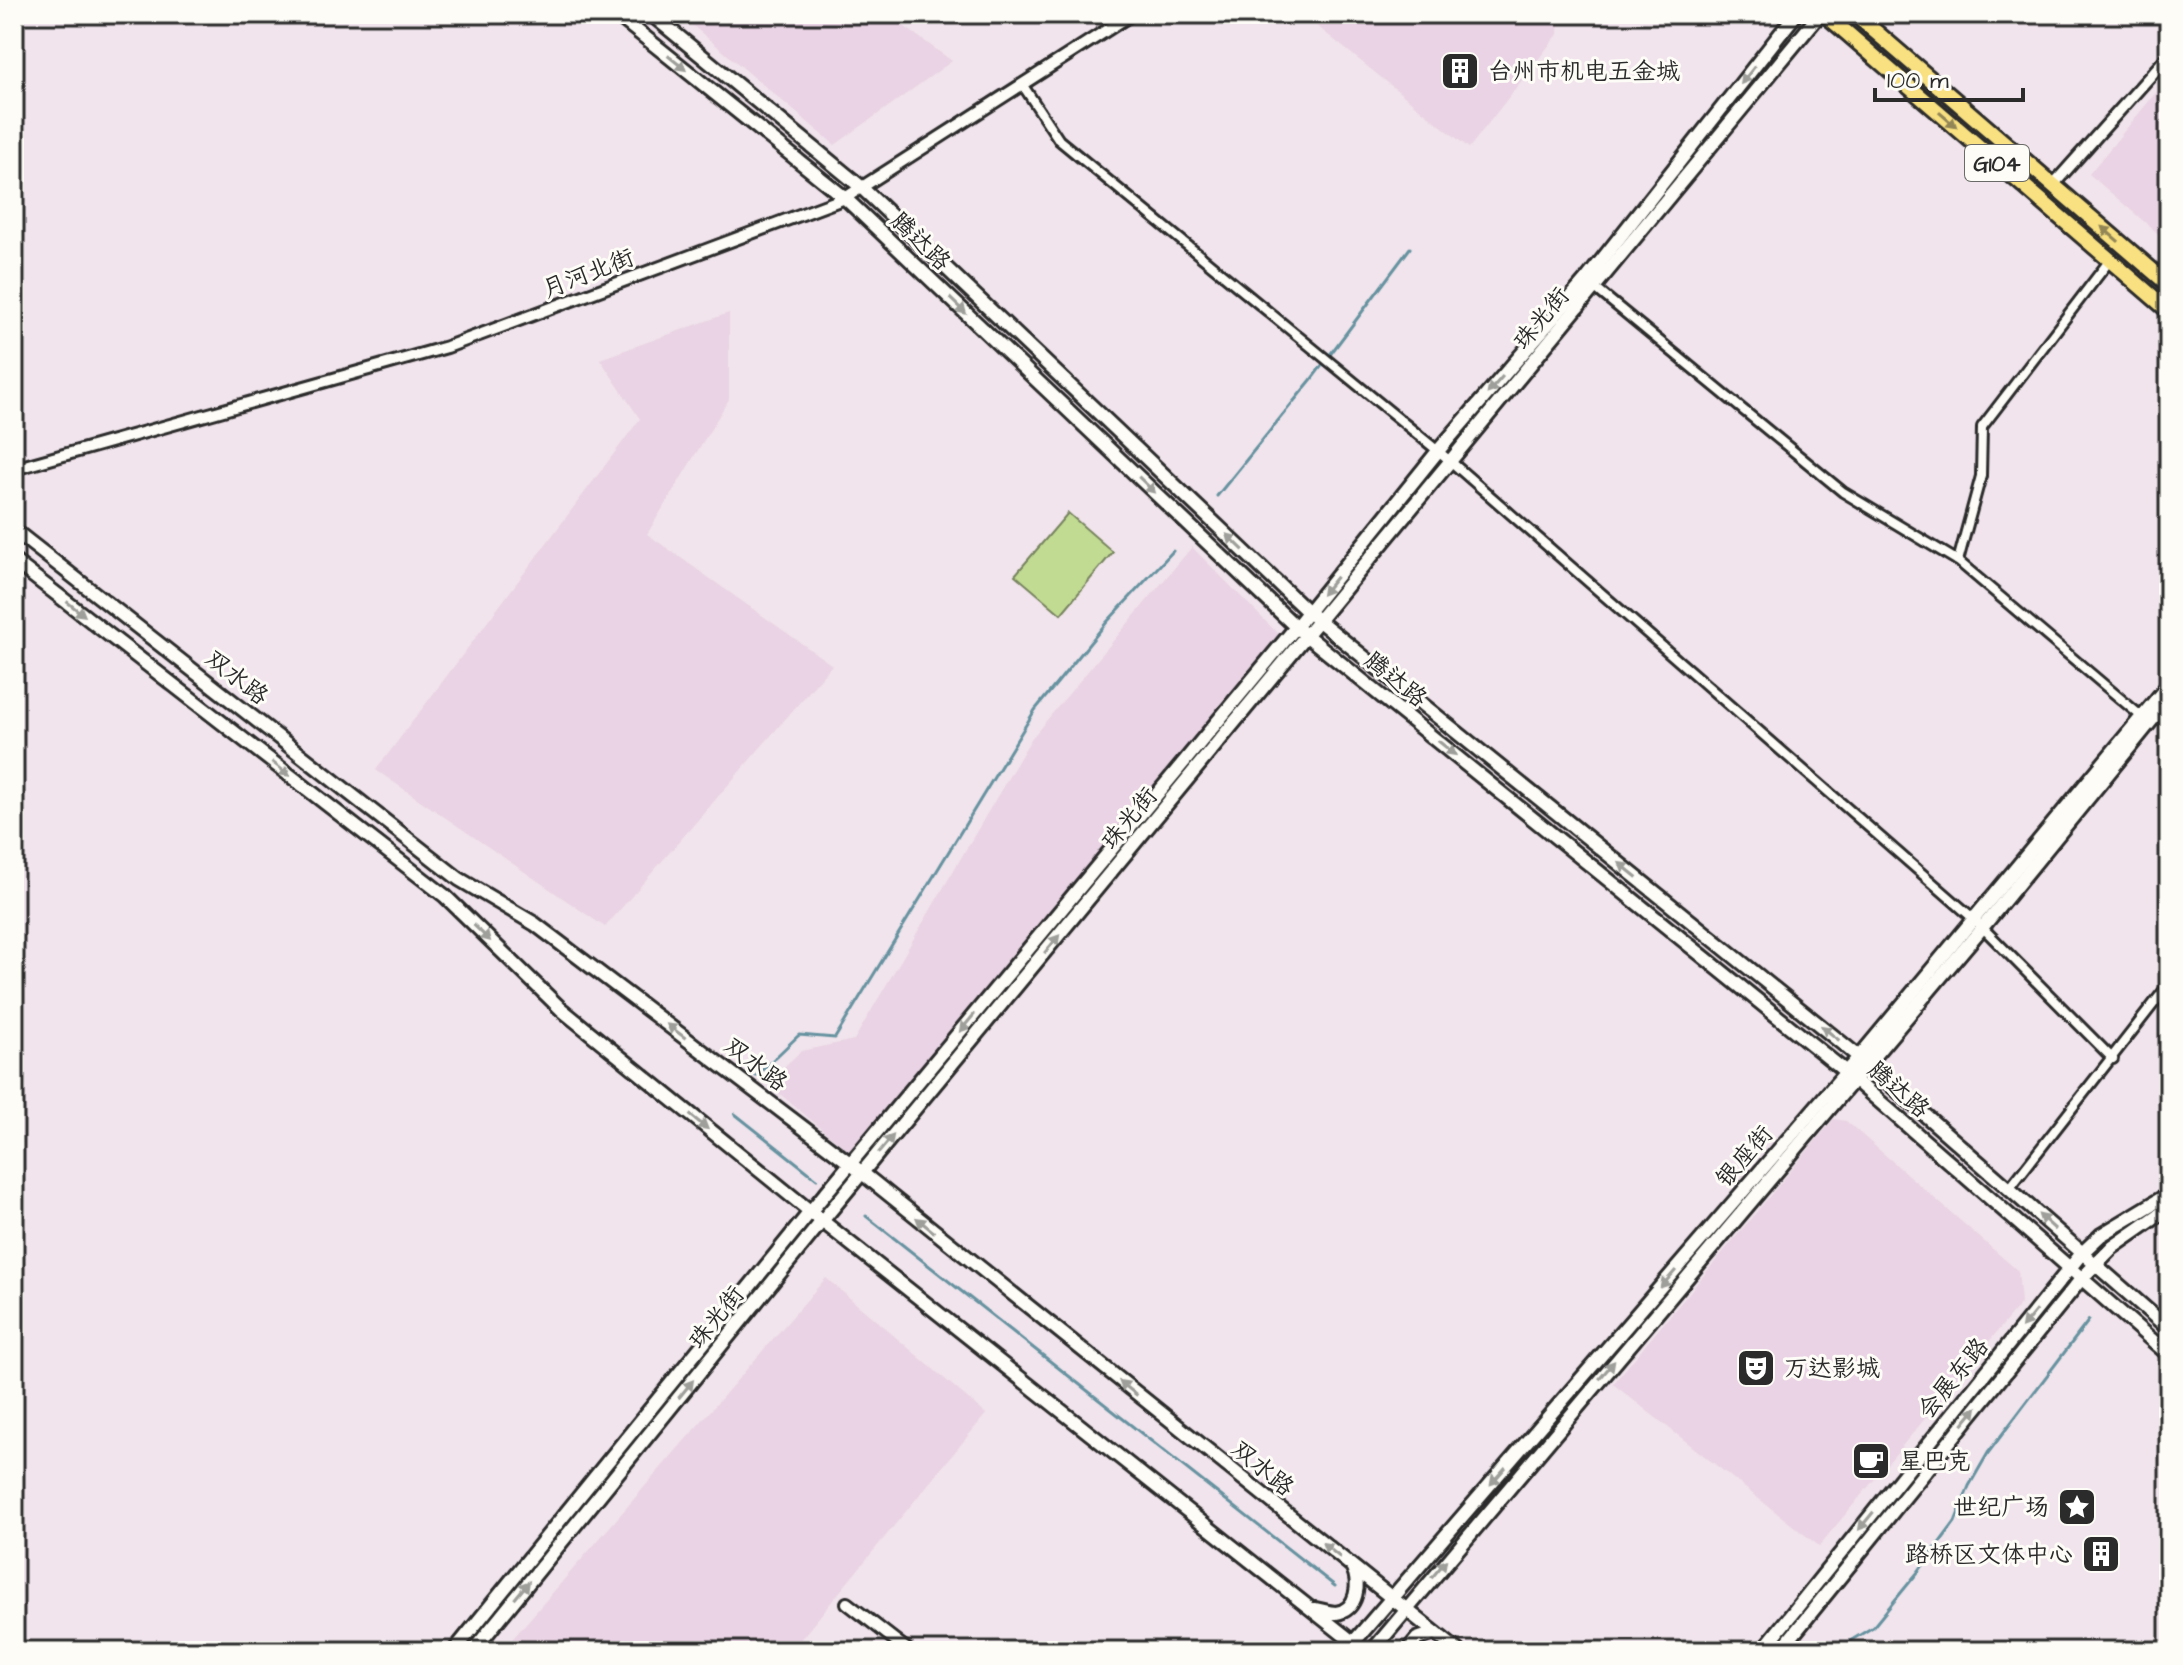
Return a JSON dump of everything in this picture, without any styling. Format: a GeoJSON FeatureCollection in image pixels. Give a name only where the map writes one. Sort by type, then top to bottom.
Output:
{"type":"FeatureCollection","features":[{"type":"Feature","properties":{"kind":"main road","name":"腾达路"},"geometry":{"type":"LineString","coordinates":[[616,14],[845,198],[1296,627],[1850,1075],[2169,1355]]}},
{"type":"Feature","properties":{"kind":"main road","name":"腾达路"},"geometry":{"type":"LineString","coordinates":[[651,14],[861,187],[1308,612],[1863,1060],[2169,1329]]}},
{"type":"Feature","properties":{"kind":"main road","name":"珠光街"},"geometry":{"type":"LineString","coordinates":[[454,1651],[810,1212],[1296,627],[1438,451],[1586,280],[1796,14]]}},
{"type":"Feature","properties":{"kind":"main road","name":"珠光街"},"geometry":{"type":"LineString","coordinates":[[473,1651],[822,1221],[1308,636],[1449,460],[1823,14]]}},
{"type":"Feature","properties":{"kind":"main road","name":"G104"},"geometry":{"type":"LineString","coordinates":[[1823,14],[2169,311]]}},
{"type":"Feature","properties":{"kind":"main road","name":"G104"},"geometry":{"type":"LineString","coordinates":[[1855,14],[2169,285]]}},
{"type":"Feature","properties":{"kind":"main road","name":"双水路"},"geometry":{"type":"LineString","coordinates":[[14,530],[459,879],[535,924],[851,1164],[1458,1651]]}},
{"type":"Feature","properties":{"kind":"main road","name":"双水路"},"geometry":{"type":"LineString","coordinates":[[14,561],[445,896],[561,1009],[810,1212],[1312,1609],[1350,1646],[1364,1651]]}},
{"type":"Feature","properties":{"kind":"main road"},"geometry":{"type":"LineString","coordinates":[[1978,924],[2169,684]]}},
{"type":"Feature","properties":{"kind":"main road"},"geometry":{"type":"LineString","coordinates":[[1978,924],[2169,699]]}},
{"type":"Feature","properties":{"kind":"main road","name":"银座街"},"geometry":{"type":"LineString","coordinates":[[1350,1646],[1850,1075],[1978,924]]}},
{"type":"Feature","properties":{"kind":"main road"},"geometry":{"type":"LineString","coordinates":[[1372,1651],[1850,1075]]}},
{"type":"Feature","properties":{"kind":"main road","name":"会展东路"},"geometry":{"type":"LineString","coordinates":[[1762,1651],[2082,1253],[2101,1235],[2169,1194]]}},
{"type":"Feature","properties":{"kind":"main road","name":"会展东路"},"geometry":{"type":"LineString","coordinates":[[1780,1651],[2082,1278],[2136,1228],[2169,1208]]}},
{"type":"Feature","properties":{"kind":"main road"},"geometry":{"type":"LineString","coordinates":[[1312,1609],[1336,1613],[1347,1608],[1356,1595],[1357,1578],[1353,1567]]}},
{"type":"Feature","properties":{"kind":"main road"},"geometry":{"type":"LineString","coordinates":[[1407,1651],[1417,1639],[1435,1633]]}},
{"type":"Feature","properties":{"kind":"street","name":"月河北街"},"geometry":{"type":"LineString","coordinates":[[14,469],[447,347],[845,198],[1132,14]]}},
{"type":"Feature","properties":{"kind":"street"},"geometry":{"type":"LineString","coordinates":[[2053,185],[2169,55]]}},
{"type":"Feature","properties":{"kind":"street"},"geometry":{"type":"LineString","coordinates":[[1022,84],[1059,140],[1449,460],[1978,924],[2113,1059]]}},
{"type":"Feature","properties":{"kind":"street"},"geometry":{"type":"LineString","coordinates":[[1958,561],[1981,476],[1982,427],[2110,260]]}},
{"type":"Feature","properties":{"kind":"street"},"geometry":{"type":"LineString","coordinates":[[1595,288],[1843,492],[1958,561],[2142,717]]}},
{"type":"Feature","properties":{"kind":"street"},"geometry":{"type":"LineString","coordinates":[[2009,1189],[2169,984]]}},
{"type":"Feature","properties":{"kind":"street"},"geometry":{"type":"LineString","coordinates":[[847,1603],[909,1651]]}},
{"type":"Feature","properties":{"kind":"shaded area"},"geometry":{"type":"Polygon","coordinates":[[[679,14],[887,14],[952,61],[835,145],[679,14]]]}},
{"type":"Feature","properties":{"kind":"shaded area","name":"台州市机电五金城"},"geometry":{"type":"Polygon","coordinates":[[[1302,14],[1559,14],[1558,34],[1469,148],[1302,14]]]}},
{"type":"Feature","properties":{"kind":"shaded area"},"geometry":{"type":"Polygon","coordinates":[[[2169,77],[2169,243],[2089,174],[2169,77]]]}},
{"type":"Feature","properties":{"kind":"shaded area"},"geometry":{"type":"Polygon","coordinates":[[[729,313],[729,399],[647,534],[832,665],[605,927],[376,770],[640,419],[600,359],[729,313]]]}},
{"type":"Feature","properties":{"kind":"shaded area"},"geometry":{"type":"Polygon","coordinates":[[[1192,547],[1285,641],[852,1154],[767,1083],[801,1051],[854,1040],[1031,739],[1192,547]]]}},
{"type":"Feature","properties":{"kind":"shaded area"},"geometry":{"type":"Polygon","coordinates":[[[1834,1119],[1846,1121],[2018,1271],[2021,1303],[1819,1546],[1613,1384],[1834,1119]]]}},
{"type":"Feature","properties":{"kind":"shaded area"},"geometry":{"type":"Polygon","coordinates":[[[826,1278],[986,1414],[791,1651],[502,1651],[826,1278]]]}},
{"type":"Feature","properties":{"kind":"green space"},"geometry":{"type":"Polygon","coordinates":[[[1068,513],[1113,552],[1061,614],[1015,575],[1068,513]]]}},
{"type":"Feature","properties":{"kind":"waterway"},"geometry":{"type":"LineString","coordinates":[[1217,496],[1311,380],[1410,248]]}},
{"type":"Feature","properties":{"kind":"waterway"},"geometry":{"type":"LineString","coordinates":[[756,1076],[799,1035],[835,1038],[1035,710],[1107,622],[1173,551]]}},
{"type":"Feature","properties":{"kind":"waterway"},"geometry":{"type":"LineString","coordinates":[[735,1114],[817,1179]]}},
{"type":"Feature","properties":{"kind":"waterway"},"geometry":{"type":"LineString","coordinates":[[866,1216],[1335,1586]]}},
{"type":"Feature","properties":{"kind":"waterway"},"geometry":{"type":"LineString","coordinates":[[1841,1651],[1850,1641],[1873,1627],[1918,1572],[1955,1522],[1969,1486],[1988,1453],[2089,1320]]}},
{"type":"Feature","properties":{"kind":"place","name":"台州市机电五金城"},"geometry":{"type":"Point","coordinates":[1460,71]}},
{"type":"Feature","properties":{"kind":"place","name":"万达影城"},"geometry":{"type":"Point","coordinates":[1756,1368]}},
{"type":"Feature","properties":{"kind":"place","name":"星巴克"},"geometry":{"type":"Point","coordinates":[1871,1461]}},
{"type":"Feature","properties":{"kind":"place","name":"世纪广场"},"geometry":{"type":"Point","coordinates":[2077,1507]}},
{"type":"Feature","properties":{"kind":"place","name":"路桥区文体中心"},"geometry":{"type":"Point","coordinates":[2101,1554]}}]}
